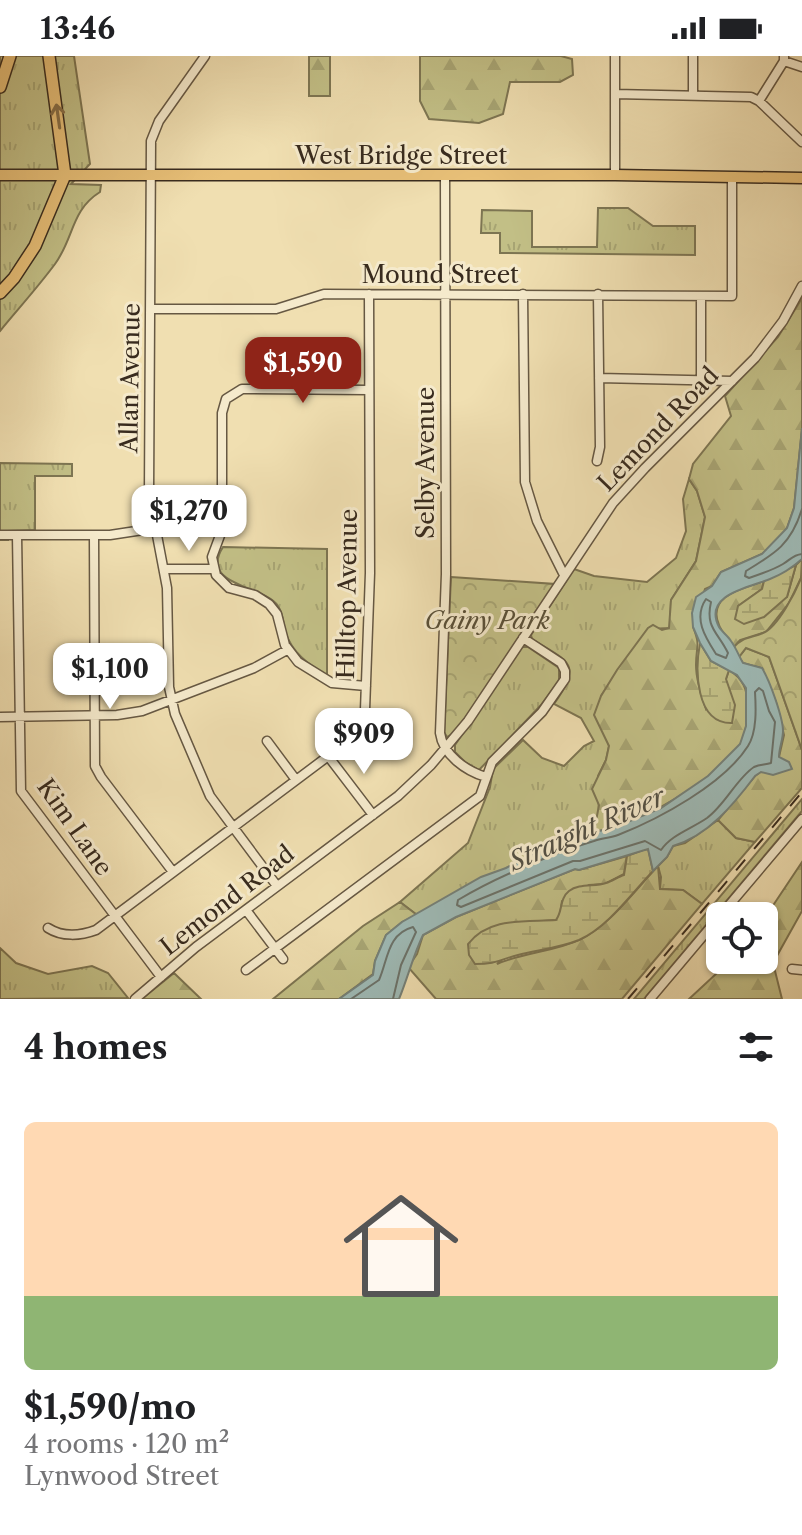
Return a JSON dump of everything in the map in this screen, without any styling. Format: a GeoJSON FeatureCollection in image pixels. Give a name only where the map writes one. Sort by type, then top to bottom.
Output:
{"type":"FeatureCollection","features":[{"type":"Feature","properties":{"kind":"highway"},"geometry":{"type":"LineString","coordinates":[[0,87],[10,56]]}},
{"type":"Feature","properties":{"kind":"highway"},"geometry":{"type":"LineString","coordinates":[[0,293],[35,246],[65,175],[49,56]]}},
{"type":"Feature","properties":{"kind":"main road","name":"West Bridge Street"},"geometry":{"type":"LineString","coordinates":[[0,175],[802,178]]}},
{"type":"Feature","properties":{"kind":"street","name":"Allan Avenue"},"geometry":{"type":"LineString","coordinates":[[205,56],[153,132],[150,175],[149,493],[165,569],[171,700],[203,783],[277,886]]}},
{"type":"Feature","properties":{"kind":"street"},"geometry":{"type":"LineString","coordinates":[[615,56],[615,175]]}},
{"type":"Feature","properties":{"kind":"street"},"geometry":{"type":"LineString","coordinates":[[693,56],[693,94]]}},
{"type":"Feature","properties":{"kind":"street"},"geometry":{"type":"LineString","coordinates":[[759,101],[784,59],[802,67]]}},
{"type":"Feature","properties":{"kind":"street"},"geometry":{"type":"LineString","coordinates":[[615,94],[747,96],[759,101],[802,142]]}},
{"type":"Feature","properties":{"kind":"street","name":"Selby Avenue"},"geometry":{"type":"LineString","coordinates":[[445,175],[446,574],[440,733],[445,750]]}},
{"type":"Feature","properties":{"kind":"street","name":"Mound Street"},"geometry":{"type":"LineString","coordinates":[[151,309],[276,309],[315,295],[732,296],[732,177]]}},
{"type":"Feature","properties":{"kind":"street","name":"Lemond Road"},"geometry":{"type":"LineString","coordinates":[[135,999],[277,886],[373,815],[415,781],[445,750],[601,520],[633,480],[767,343],[802,286]]}},
{"type":"Feature","properties":{"kind":"street","name":"Hilltop Avenue"},"geometry":{"type":"LineString","coordinates":[[48,928],[63,934],[83,934],[96,930],[328,756],[358,730],[365,710],[370,573],[369,294]]}},
{"type":"Feature","properties":{"kind":"street"},"geometry":{"type":"LineString","coordinates":[[523,294],[525,482],[537,521],[564,575]]}},
{"type":"Feature","properties":{"kind":"street"},"geometry":{"type":"LineString","coordinates":[[597,461],[600,447],[598,294]]}},
{"type":"Feature","properties":{"kind":"street"},"geometry":{"type":"LineString","coordinates":[[701,296],[701,380]]}},
{"type":"Feature","properties":{"kind":"street"},"geometry":{"type":"LineString","coordinates":[[599,378],[732,381]]}},
{"type":"Feature","properties":{"kind":"street"},"geometry":{"type":"LineString","coordinates":[[366,686],[340,685],[325,680],[298,662],[287,650],[277,614],[269,604],[255,595],[229,588],[219,579],[212,557],[222,530],[222,413],[226,399],[242,389],[369,390]]}},
{"type":"Feature","properties":{"kind":"street"},"geometry":{"type":"LineString","coordinates":[[0,535],[124,534],[156,528]]}},
{"type":"Feature","properties":{"kind":"street","name":"Kim Lane"},"geometry":{"type":"LineString","coordinates":[[17,535],[21,791],[161,977]]}},
{"type":"Feature","properties":{"kind":"street"},"geometry":{"type":"LineString","coordinates":[[94,535],[94,760],[98,772],[173,872]]}},
{"type":"Feature","properties":{"kind":"street"},"geometry":{"type":"LineString","coordinates":[[165,569],[214,569]]}},
{"type":"Feature","properties":{"kind":"street"},"geometry":{"type":"LineString","coordinates":[[246,970],[476,800],[483,791],[492,762],[542,712],[565,679],[561,663],[523,638]]}},
{"type":"Feature","properties":{"kind":"street"},"geometry":{"type":"LineString","coordinates":[[0,717],[130,714],[254,668],[287,650]]}},
{"type":"Feature","properties":{"kind":"street"},"geometry":{"type":"LineString","coordinates":[[267,741],[296,780]]}},
{"type":"Feature","properties":{"kind":"street"},"geometry":{"type":"LineString","coordinates":[[445,750],[467,769],[486,777]]}},
{"type":"Feature","properties":{"kind":"street"},"geometry":{"type":"LineString","coordinates":[[328,756],[373,815]]}},
{"type":"Feature","properties":{"kind":"street"},"geometry":{"type":"LineString","coordinates":[[732,902],[802,819]]}},
{"type":"Feature","properties":{"kind":"street"},"geometry":{"type":"LineString","coordinates":[[246,910],[283,959]]}},
{"type":"Feature","properties":{"kind":"street"},"geometry":{"type":"LineString","coordinates":[[650,999],[706,933]]}},
{"type":"Feature","properties":{"kind":"street"},"geometry":{"type":"LineString","coordinates":[[792,969],[802,970]]}},
{"type":"Feature","properties":{"kind":"green space"},"geometry":{"type":"Polygon","coordinates":[[[0,56],[74,56],[90,164],[71,184],[101,185],[100,192],[83,207],[55,264],[0,331],[0,56]]]}},
{"type":"Feature","properties":{"kind":"green space"},"geometry":{"type":"Polygon","coordinates":[[[309,56],[330,56],[330,96],[309,96],[309,56]]]}},
{"type":"Feature","properties":{"kind":"green space"},"geometry":{"type":"Polygon","coordinates":[[[420,56],[561,56],[572,59],[573,75],[560,82],[510,82],[503,114],[479,123],[429,119],[420,101],[420,56]]]}},
{"type":"Feature","properties":{"kind":"green space"},"geometry":{"type":"Polygon","coordinates":[[[598,208],[628,208],[653,226],[695,226],[695,255],[500,253],[500,233],[481,233],[482,210],[532,211],[532,247],[597,247],[598,208]]]}},
{"type":"Feature","properties":{"kind":"green space"},"geometry":{"type":"Polygon","coordinates":[[[802,298],[802,428],[794,508],[787,528],[776,542],[762,554],[721,572],[712,586],[705,589],[693,627],[697,643],[697,676],[706,709],[729,670],[744,685],[747,710],[743,739],[729,758],[675,799],[633,820],[594,832],[599,805],[592,789],[609,746],[594,715],[601,696],[648,628],[653,625],[662,630],[669,628],[671,600],[696,561],[705,517],[697,491],[689,479],[693,464],[731,416],[725,396],[778,337],[802,298]]]}},
{"type":"Feature","properties":{"kind":"green space"},"geometry":{"type":"Polygon","coordinates":[[[0,463],[72,464],[72,476],[35,476],[35,530],[8,531],[8,540],[0,540],[0,463]]]}},
{"type":"Feature","properties":{"kind":"green space"},"geometry":{"type":"Polygon","coordinates":[[[689,479],[697,491],[705,517],[696,561],[671,600],[670,628],[648,629],[601,696],[609,746],[598,776],[599,816],[594,832],[531,855],[417,915],[400,902],[468,843],[490,787],[493,769],[523,740],[542,758],[564,766],[584,746],[594,741],[581,718],[554,704],[568,680],[568,665],[532,639],[531,635],[574,569],[594,576],[647,582],[676,558],[686,531],[683,499],[689,479]]]}},
{"type":"Feature","properties":{"kind":"green space"},"geometry":{"type":"Polygon","coordinates":[[[223,547],[327,549],[327,676],[296,652],[285,631],[278,606],[271,599],[236,583],[219,570],[218,560],[223,547]]]}},
{"type":"Feature","properties":{"kind":"green space"},"geometry":{"type":"Polygon","coordinates":[[[802,559],[801,578],[789,603],[766,632],[740,640],[734,647],[720,628],[716,615],[718,606],[730,594],[764,581],[762,589],[738,606],[787,597],[796,565],[802,559]]]}},
{"type":"Feature","properties":{"kind":"green space"},"geometry":{"type":"Polygon","coordinates":[[[796,565],[787,597],[764,617],[744,624],[735,619],[738,606],[762,589],[764,581],[796,565]]]}},
{"type":"Feature","properties":{"kind":"green space"},"geometry":{"type":"Polygon","coordinates":[[[802,576],[802,750],[769,657],[746,648],[739,657],[734,647],[775,624],[802,576]]]}},
{"type":"Feature","properties":{"kind":"green space","name":"Gainy Park"},"geometry":{"type":"Polygon","coordinates":[[[451,577],[555,584],[477,702],[454,733],[447,737],[444,732],[451,577]]]}},
{"type":"Feature","properties":{"kind":"green space"},"geometry":{"type":"Polygon","coordinates":[[[700,643],[711,661],[729,670],[726,679],[735,705],[732,723],[720,721],[704,705],[698,680],[700,643]]]}},
{"type":"Feature","properties":{"kind":"green space"},"geometry":{"type":"Polygon","coordinates":[[[522,647],[528,647],[559,668],[559,681],[541,705],[479,770],[455,752],[455,745],[522,647]]]}},
{"type":"Feature","properties":{"kind":"green space"},"geometry":{"type":"Polygon","coordinates":[[[746,648],[769,657],[802,750],[802,788],[755,842],[736,838],[718,820],[755,776],[779,757],[784,735],[776,702],[762,668],[743,663],[739,657],[746,648]]]}},
{"type":"Feature","properties":{"kind":"green space"},"geometry":{"type":"Polygon","coordinates":[[[802,799],[802,811],[726,902],[715,902],[802,799]]]}},
{"type":"Feature","properties":{"kind":"green space"},"geometry":{"type":"Polygon","coordinates":[[[718,820],[736,838],[755,842],[702,904],[683,890],[660,889],[658,866],[673,846],[685,843],[718,820]]]}},
{"type":"Feature","properties":{"kind":"green space"},"geometry":{"type":"Polygon","coordinates":[[[648,848],[653,871],[609,919],[590,934],[564,945],[493,962],[475,964],[469,955],[468,944],[486,929],[520,921],[556,920],[569,891],[606,883],[624,875],[627,856],[648,848]]]}},
{"type":"Feature","properties":{"kind":"green space"},"geometry":{"type":"Polygon","coordinates":[[[627,856],[624,874],[605,884],[589,885],[562,901],[556,920],[543,921],[497,964],[571,943],[592,933],[658,866],[660,889],[683,890],[702,904],[622,999],[436,999],[408,967],[417,954],[423,935],[456,917],[575,869],[627,856]]]}},
{"type":"Feature","properties":{"kind":"green space"},"geometry":{"type":"Polygon","coordinates":[[[802,862],[802,911],[778,954],[778,902],[775,902],[802,862]]]}},
{"type":"Feature","properties":{"kind":"green space"},"geometry":{"type":"Polygon","coordinates":[[[400,902],[417,915],[386,935],[373,974],[339,999],[273,999],[363,926],[400,902]]]}},
{"type":"Feature","properties":{"kind":"green space"},"geometry":{"type":"Polygon","coordinates":[[[706,913],[706,925],[644,999],[634,999],[706,913]]]}},
{"type":"Feature","properties":{"kind":"green space"},"geometry":{"type":"Polygon","coordinates":[[[0,948],[16,963],[48,974],[92,966],[108,973],[128,998],[0,999],[0,948]]]}},
{"type":"Feature","properties":{"kind":"green space"},"geometry":{"type":"Polygon","coordinates":[[[174,973],[201,999],[142,999],[143,998],[174,973]]]}},
{"type":"Feature","properties":{"kind":"green space"},"geometry":{"type":"Polygon","coordinates":[[[716,974],[776,974],[782,999],[689,999],[716,974]]]}},
{"type":"Feature","properties":{"kind":"water"},"geometry":{"type":"Polygon","coordinates":[[[802,428],[802,559],[779,575],[723,599],[717,607],[716,616],[719,627],[743,663],[762,668],[765,674],[782,725],[779,757],[789,762],[792,769],[773,775],[761,772],[755,776],[719,818],[698,835],[673,846],[653,871],[648,849],[575,869],[456,917],[423,935],[399,999],[339,999],[373,975],[375,961],[386,935],[402,922],[481,877],[531,855],[613,828],[661,808],[708,776],[740,744],[746,726],[746,688],[737,675],[711,661],[693,627],[692,613],[696,597],[712,586],[721,572],[762,554],[787,528],[794,508],[802,428]]]}},
{"type":"Feature","properties":{"kind":"railway"},"geometry":{"type":"LineString","coordinates":[[628,999],[802,792]]}},
{"type":"Feature","properties":{"kind":"water label","name":"Straight River"},"geometry":{"type":"Point","coordinates":[587,829]}}]}
